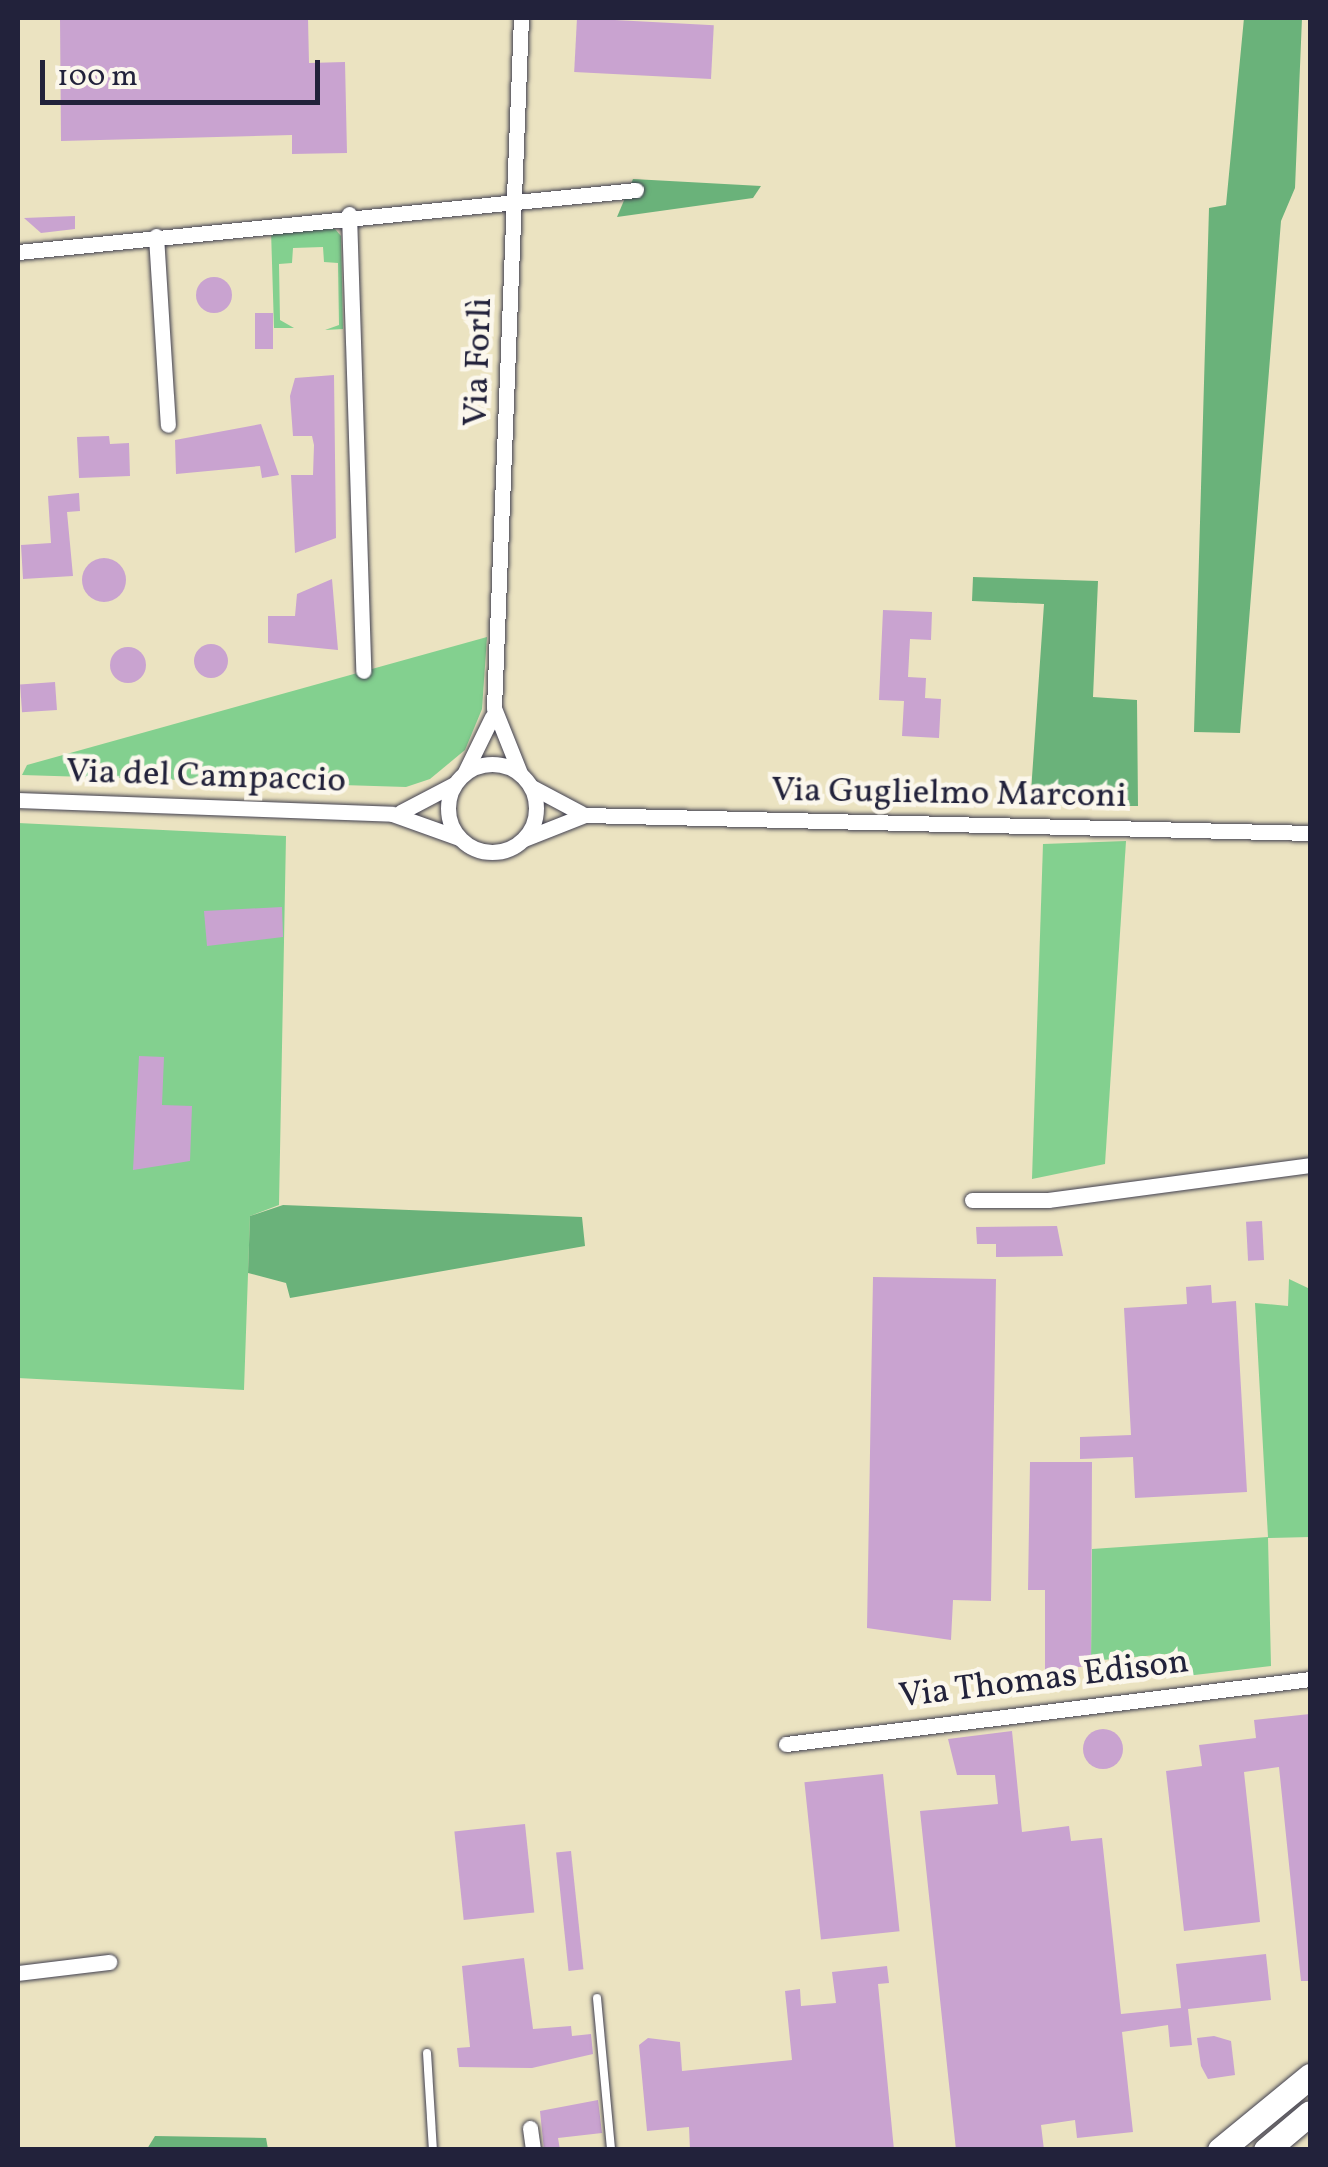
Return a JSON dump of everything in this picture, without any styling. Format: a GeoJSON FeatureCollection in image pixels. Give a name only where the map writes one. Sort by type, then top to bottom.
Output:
{"type":"FeatureCollection","features":[{"type":"Feature","properties":{"kind":"main road"},"geometry":{"type":"LineString","coordinates":[[1220,2150],[1310,2076]]}},
{"type":"Feature","properties":{"kind":"main road"},"geometry":{"type":"LineString","coordinates":[[1266,2150],[1310,2113]]}},
{"type":"Feature","properties":{"kind":"street","name":"Via Forlì"},"geometry":{"type":"LineString","coordinates":[[460,778],[494,708],[521,18]]}},
{"type":"Feature","properties":{"kind":"street"},"geometry":{"type":"LineString","coordinates":[[18,249],[514,195],[636,190]]}},
{"type":"Feature","properties":{"kind":"street"},"geometry":{"type":"LineString","coordinates":[[349,214],[362,670]]}},
{"type":"Feature","properties":{"kind":"street"},"geometry":{"type":"LineString","coordinates":[[156,236],[168,424]]}},
{"type":"Feature","properties":{"kind":"street","name":"Via Forlì"},"geometry":{"type":"LineString","coordinates":[[494,708],[525,779]]}},
{"type":"Feature","properties":{"kind":"street"},"geometry":{"type":"LineString","coordinates":[[492,764],[525,779],[536,814],[524,839],[484,852],[459,838],[448,812],[460,778],[492,764]]}},
{"type":"Feature","properties":{"kind":"street","name":"Via del Campaccio"},"geometry":{"type":"LineString","coordinates":[[392,814],[460,778]]}},
{"type":"Feature","properties":{"kind":"street","name":"Via Guglielmo Marconi"},"geometry":{"type":"LineString","coordinates":[[525,779],[585,814]]}},
{"type":"Feature","properties":{"kind":"street","name":"Via del Campaccio"},"geometry":{"type":"LineString","coordinates":[[18,800],[392,814],[459,838]]}},
{"type":"Feature","properties":{"kind":"street","name":"Via Guglielmo Marconi"},"geometry":{"type":"LineString","coordinates":[[524,839],[585,814],[1310,832]]}},
{"type":"Feature","properties":{"kind":"street"},"geometry":{"type":"LineString","coordinates":[[972,1200],[1048,1200],[1310,1165]]}},
{"type":"Feature","properties":{"kind":"street","name":"Via Thomas Edison"},"geometry":{"type":"LineString","coordinates":[[786,1744],[1310,1679]]}},
{"type":"Feature","properties":{"kind":"street"},"geometry":{"type":"LineString","coordinates":[[18,1973],[109,1962]]}},
{"type":"Feature","properties":{"kind":"street"},"geometry":{"type":"LineString","coordinates":[[530,2128],[532,2150]]}},
{"type":"Feature","properties":{"kind":"lane"},"geometry":{"type":"LineString","coordinates":[[596,1998],[612,2150]]}},
{"type":"Feature","properties":{"kind":"lane"},"geometry":{"type":"LineString","coordinates":[[427,2053],[433,2150]]}},
{"type":"Feature","properties":{"kind":"green space"},"geometry":{"type":"Polygon","coordinates":[[[1244,18],[1302,18],[1295,188],[1281,221],[1240,733],[1194,732],[1209,208],[1226,205],[1244,18]]]}},
{"type":"Feature","properties":{"kind":"green space"},"geometry":{"type":"Polygon","coordinates":[[[633,179],[761,186],[753,198],[617,217],[633,179]]]}},
{"type":"Feature","properties":{"kind":"green space"},"geometry":{"type":"Polygon","coordinates":[[[335,229],[341,236],[343,329],[325,330],[339,325],[338,263],[324,262],[323,247],[293,248],[292,263],[279,264],[280,320],[294,328],[274,328],[271,230],[335,229]]]}},
{"type":"Feature","properties":{"kind":"green space"},"geometry":{"type":"Polygon","coordinates":[[[973,577],[1098,581],[1093,697],[1137,700],[1138,806],[1030,806],[1044,604],[972,601],[973,577]]]}},
{"type":"Feature","properties":{"kind":"green space"},"geometry":{"type":"Polygon","coordinates":[[[487,637],[482,709],[465,750],[430,779],[406,787],[22,775],[27,765],[487,637]]]}},
{"type":"Feature","properties":{"kind":"green space"},"geometry":{"type":"Polygon","coordinates":[[[18,823],[286,836],[279,1205],[250,1216],[244,1390],[18,1378],[18,823]]]}},
{"type":"Feature","properties":{"kind":"green space"},"geometry":{"type":"Polygon","coordinates":[[[1126,841],[1105,1164],[1032,1179],[1043,844],[1126,841]]]}},
{"type":"Feature","properties":{"kind":"green space"},"geometry":{"type":"Polygon","coordinates":[[[283,1205],[582,1217],[585,1246],[290,1298],[286,1283],[248,1273],[250,1216],[283,1205]]]}},
{"type":"Feature","properties":{"kind":"green space"},"geometry":{"type":"Polygon","coordinates":[[[1289,1279],[1310,1289],[1310,1537],[1268,1538],[1271,1666],[1169,1678],[1167,1654],[1091,1661],[1092,1549],[1268,1537],[1255,1303],[1288,1306],[1289,1279]]]}},
{"type":"Feature","properties":{"kind":"green space"},"geometry":{"type":"Polygon","coordinates":[[[155,2136],[266,2138],[268,2149],[147,2149],[155,2136]]]}},
{"type":"Feature","properties":{"kind":"building"},"geometry":{"type":"Polygon","coordinates":[[[60,18],[308,18],[309,63],[345,62],[347,153],[292,154],[292,135],[61,141],[60,18]]]}},
{"type":"Feature","properties":{"kind":"building"},"geometry":{"type":"Polygon","coordinates":[[[577,18],[714,25],[711,79],[574,72],[577,18]]]}},
{"type":"Feature","properties":{"kind":"building"},"geometry":{"type":"Polygon","coordinates":[[[75,216],[75,229],[41,233],[24,218],[75,216]]]}},
{"type":"Feature","properties":{"kind":"building"},"geometry":{"type":"Polygon","coordinates":[[[214,277],[227,282],[232,295],[227,308],[214,313],[201,308],[196,295],[201,282],[214,277]]]}},
{"type":"Feature","properties":{"kind":"building"},"geometry":{"type":"Polygon","coordinates":[[[255,313],[273,313],[273,349],[255,349],[255,313]]]}},
{"type":"Feature","properties":{"kind":"building"},"geometry":{"type":"Polygon","coordinates":[[[334,375],[336,538],[295,553],[291,475],[313,475],[314,445],[312,436],[293,436],[290,396],[295,378],[334,375]]]}},
{"type":"Feature","properties":{"kind":"building"},"geometry":{"type":"Polygon","coordinates":[[[261,424],[279,475],[262,478],[260,466],[176,474],[175,440],[261,424]]]}},
{"type":"Feature","properties":{"kind":"building"},"geometry":{"type":"Polygon","coordinates":[[[109,436],[110,444],[129,443],[130,476],[79,478],[77,437],[109,436]]]}},
{"type":"Feature","properties":{"kind":"building"},"geometry":{"type":"Polygon","coordinates":[[[79,493],[80,511],[67,512],[73,576],[23,579],[21,545],[51,543],[48,496],[79,493]]]}},
{"type":"Feature","properties":{"kind":"building"},"geometry":{"type":"Polygon","coordinates":[[[104,558],[120,564],[126,580],[120,596],[104,602],[88,596],[82,580],[88,564],[104,558]]]}},
{"type":"Feature","properties":{"kind":"building"},"geometry":{"type":"Polygon","coordinates":[[[332,579],[338,650],[268,643],[268,616],[295,616],[297,594],[332,579]]]}},
{"type":"Feature","properties":{"kind":"building"},"geometry":{"type":"Polygon","coordinates":[[[883,610],[932,612],[931,640],[910,639],[908,677],[926,678],[925,698],[941,699],[939,738],[902,736],[904,701],[879,700],[883,610]]]}},
{"type":"Feature","properties":{"kind":"building"},"geometry":{"type":"Polygon","coordinates":[[[211,644],[223,649],[228,661],[223,673],[211,678],[199,673],[194,661],[199,649],[211,644]]]}},
{"type":"Feature","properties":{"kind":"building"},"geometry":{"type":"Polygon","coordinates":[[[128,647],[141,652],[146,665],[141,678],[128,683],[115,678],[110,665],[115,652],[128,647]]]}},
{"type":"Feature","properties":{"kind":"building"},"geometry":{"type":"Polygon","coordinates":[[[55,682],[57,710],[22,712],[20,684],[55,682]]]}},
{"type":"Feature","properties":{"kind":"building"},"geometry":{"type":"Polygon","coordinates":[[[282,907],[283,937],[207,946],[204,911],[282,907]]]}},
{"type":"Feature","properties":{"kind":"building"},"geometry":{"type":"Polygon","coordinates":[[[139,1056],[164,1057],[162,1105],[192,1106],[190,1161],[133,1170],[139,1056]]]}},
{"type":"Feature","properties":{"kind":"building"},"geometry":{"type":"Polygon","coordinates":[[[1262,1221],[1264,1260],[1248,1261],[1246,1222],[1262,1221]]]}},
{"type":"Feature","properties":{"kind":"building"},"geometry":{"type":"Polygon","coordinates":[[[1057,1226],[1063,1256],[996,1257],[996,1244],[977,1244],[976,1227],[1057,1226]]]}},
{"type":"Feature","properties":{"kind":"building"},"geometry":{"type":"Polygon","coordinates":[[[873,1277],[996,1279],[991,1601],[953,1600],[951,1640],[867,1628],[873,1277]]]}},
{"type":"Feature","properties":{"kind":"building"},"geometry":{"type":"Polygon","coordinates":[[[1211,1285],[1212,1303],[1236,1301],[1247,1492],[1135,1498],[1133,1457],[1080,1459],[1080,1437],[1131,1435],[1124,1308],[1187,1304],[1186,1287],[1211,1285]]]}},
{"type":"Feature","properties":{"kind":"building"},"geometry":{"type":"Polygon","coordinates":[[[1030,1462],[1092,1462],[1091,1667],[1069,1667],[1068,1678],[1045,1678],[1045,1590],[1028,1590],[1030,1462]]]}},
{"type":"Feature","properties":{"kind":"building"},"geometry":{"type":"Polygon","coordinates":[[[1310,1714],[1310,1981],[1301,1981],[1279,1767],[1244,1772],[1260,1922],[1184,1931],[1166,1771],[1202,1766],[1199,1745],[1256,1738],[1254,1720],[1310,1714]]]}},
{"type":"Feature","properties":{"kind":"building"},"geometry":{"type":"Polygon","coordinates":[[[1103,1729],[1117,1735],[1123,1749],[1117,1763],[1103,1769],[1089,1763],[1083,1749],[1089,1735],[1103,1729]]]}},
{"type":"Feature","properties":{"kind":"building"},"geometry":{"type":"Polygon","coordinates":[[[1012,1731],[1022,1832],[1069,1826],[1071,1841],[1102,1838],[1121,2014],[1181,2008],[1176,1964],[1266,1954],[1271,2000],[1188,2009],[1192,2045],[1170,2047],[1168,2025],[1122,2032],[1133,2132],[1077,2138],[1075,2120],[1041,2125],[1044,2150],[956,2150],[920,1811],[998,1804],[995,1775],[957,1775],[948,1739],[1012,1731]]]}},
{"type":"Feature","properties":{"kind":"building"},"geometry":{"type":"Polygon","coordinates":[[[883,1774],[900,1931],[821,1939],[804,1782],[883,1774]]]}},
{"type":"Feature","properties":{"kind":"building"},"geometry":{"type":"Polygon","coordinates":[[[525,1824],[534,1913],[464,1920],[454,1831],[525,1824]]]}},
{"type":"Feature","properties":{"kind":"building"},"geometry":{"type":"Polygon","coordinates":[[[571,1851],[583,1969],[569,1971],[556,1853],[571,1851]]]}},
{"type":"Feature","properties":{"kind":"building"},"geometry":{"type":"Polygon","coordinates":[[[524,1958],[533,2029],[571,2026],[572,2036],[591,2034],[593,2054],[532,2068],[459,2067],[457,2048],[470,2047],[462,1966],[524,1958]]]}},
{"type":"Feature","properties":{"kind":"building"},"geometry":{"type":"Polygon","coordinates":[[[887,1966],[889,1983],[878,1984],[894,2150],[690,2150],[689,2127],[647,2131],[639,2045],[648,2038],[680,2042],[682,2071],[792,2060],[785,1991],[800,1989],[801,2006],[836,2003],[832,1972],[887,1966]]]}},
{"type":"Feature","properties":{"kind":"building"},"geometry":{"type":"Polygon","coordinates":[[[1214,2036],[1231,2041],[1235,2075],[1208,2079],[1201,2066],[1197,2038],[1214,2036]]]}},
{"type":"Feature","properties":{"kind":"building"},"geometry":{"type":"Polygon","coordinates":[[[598,2100],[602,2133],[558,2138],[560,2150],[544,2150],[540,2111],[598,2100]]]}}]}
